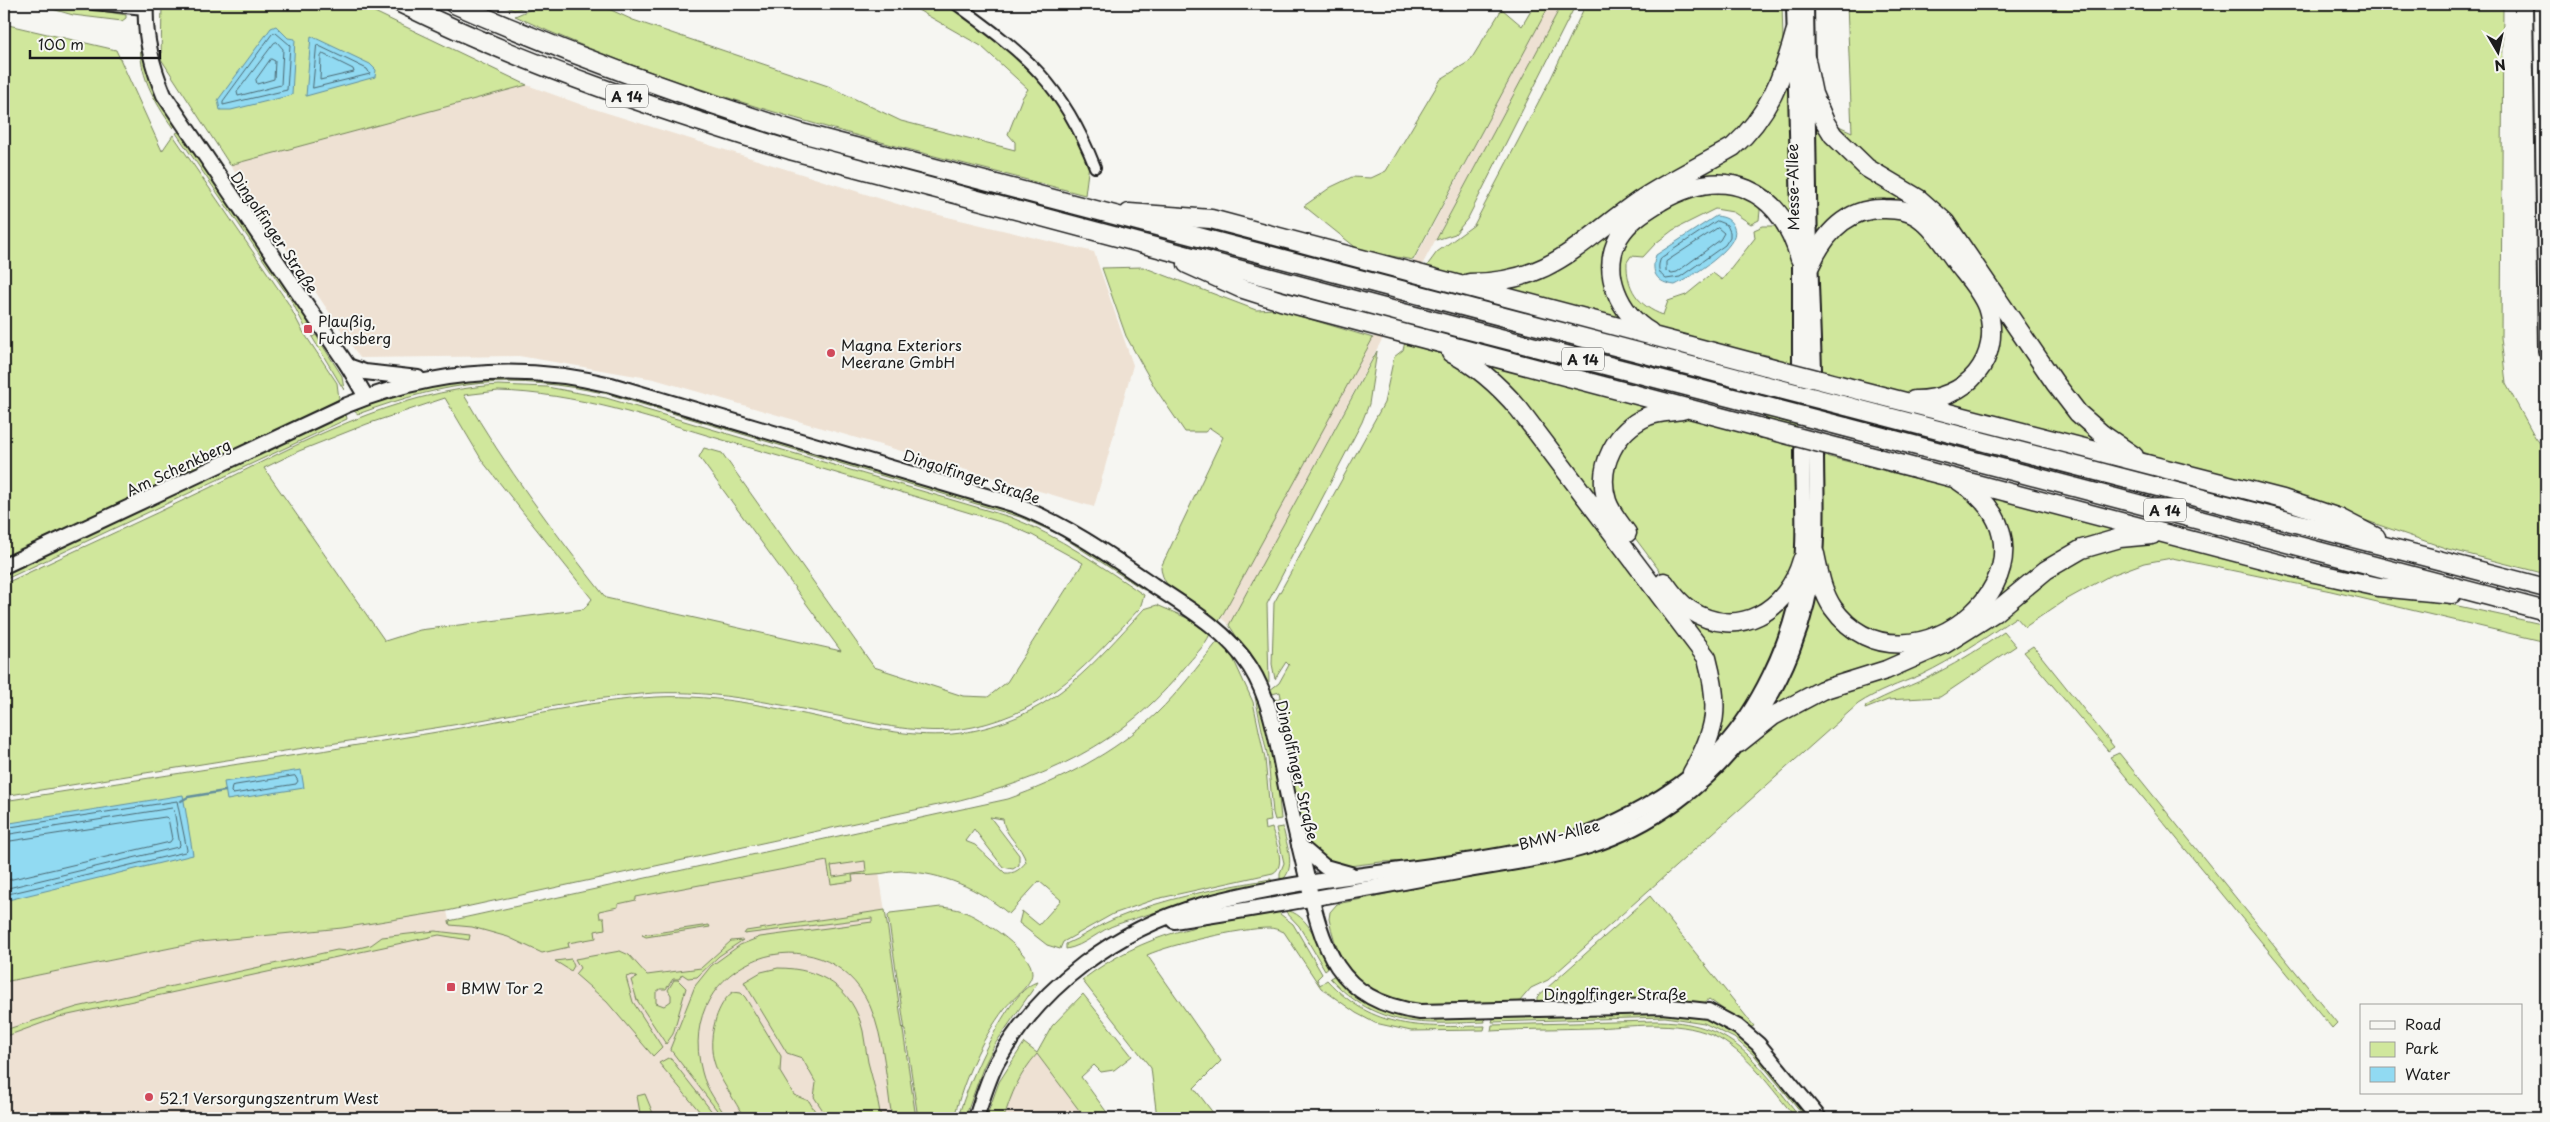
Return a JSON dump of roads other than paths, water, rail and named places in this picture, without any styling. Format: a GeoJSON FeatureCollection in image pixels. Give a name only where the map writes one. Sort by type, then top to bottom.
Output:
{"type":"FeatureCollection","features":[{"type":"Feature","properties":{"kind":"highway","name":"A 14"},"geometry":{"type":"LineString","coordinates":[[402,4],[451,28],[544,65],[701,123],[790,150],[1403,313],[2546,611]]}},
{"type":"Feature","properties":{"kind":"highway","name":"A 14"},"geometry":{"type":"LineString","coordinates":[[454,4],[544,44],[710,105],[846,146],[2546,588]]}},
{"type":"Feature","properties":{"kind":"highway"},"geometry":{"type":"LineString","coordinates":[[1449,284],[1494,282],[1545,268],[1574,251],[1640,200],[1733,147],[1746,135],[1766,110],[1783,77],[1795,33]]}},
{"type":"Feature","properties":{"kind":"highway"},"geometry":{"type":"LineString","coordinates":[[1806,60],[1813,94],[1824,122],[1833,135],[1867,168],[1919,199],[1945,222],[2078,414],[2102,434],[2145,463]]}},
{"type":"Feature","properties":{"kind":"highway"},"geometry":{"type":"LineString","coordinates":[[1664,339],[1636,322],[1624,308],[1616,294],[1611,267],[1618,238],[1635,216],[1681,190],[1706,183],[1732,185],[1745,188],[1758,195],[1776,210],[1795,240],[1805,263],[1827,234],[1846,217],[1871,208],[1900,209],[1916,216],[1929,226],[1982,297],[1988,314],[1990,341],[1986,357],[1973,378],[1962,388],[1945,396],[1923,400],[1891,398]]}},
{"type":"Feature","properties":{"kind":"highway"},"geometry":{"type":"LineString","coordinates":[[1095,212],[1211,219],[1423,275],[1449,284],[2283,498],[2339,518],[2404,551]]}},
{"type":"Feature","properties":{"kind":"highway"},"geometry":{"type":"LineString","coordinates":[[1144,245],[1240,288],[1419,339],[2379,588],[2410,592],[2485,595]]}},
{"type":"Feature","properties":{"kind":"highway"},"geometry":{"type":"LineString","coordinates":[[1419,339],[1466,360],[1503,390],[1707,658],[1715,688],[1715,717],[1704,751],[1692,773]]}},
{"type":"Feature","properties":{"kind":"highway"},"geometry":{"type":"LineString","coordinates":[[1689,409],[1649,415],[1626,430],[1615,442],[1608,455],[1604,479],[1607,500],[1614,516],[1676,598],[1689,610],[1707,619],[1736,622],[1754,618],[1780,602],[1797,578],[1808,557]]}},
{"type":"Feature","properties":{"kind":"highway"},"geometry":{"type":"LineString","coordinates":[[1808,557],[1832,607],[1843,620],[1868,637],[1897,643],[1914,642],[1930,639],[1955,626],[1978,610],[1994,590],[2002,567],[2003,551],[1998,527],[1992,515],[1965,485],[1955,478]]}},
{"type":"Feature","properties":{"kind":"highway"},"geometry":{"type":"LineString","coordinates":[[1740,743],[1773,716],[1822,690],[1886,670],[1945,644],[1994,613],[2046,570],[2082,549],[2120,538],[2167,534]]}},
{"type":"Feature","properties":{"kind":"main road","name":"Messe-Allee"},"geometry":{"type":"LineString","coordinates":[[1794,4],[1805,263]]}},
{"type":"Feature","properties":{"kind":"main road","name":"Messe-Allee"},"geometry":{"type":"LineString","coordinates":[[1806,4],[1805,263],[1807,367]]}},
{"type":"Feature","properties":{"kind":"main road"},"geometry":{"type":"LineString","coordinates":[[2541,4],[2546,351]]}},
{"type":"Feature","properties":{"kind":"main road","name":"Dingolfinger Straße"},"geometry":{"type":"LineString","coordinates":[[146,6],[152,62],[164,95],[348,366],[366,397],[426,379],[468,373],[505,371],[549,373],[590,380],[1013,504],[1042,515],[1078,534],[1198,615],[1235,647],[1259,683],[1270,711],[1299,845],[1323,941],[1335,963],[1354,986],[1378,1001],[1398,1008],[1437,1012],[1662,1006],[1708,1011],[1738,1027],[1758,1044],[1819,1118]]}},
{"type":"Feature","properties":{"kind":"main road"},"geometry":{"type":"LineString","coordinates":[[348,366],[366,372],[426,379]]}},
{"type":"Feature","properties":{"kind":"main road","name":"Am Schenkberg"},"geometry":{"type":"LineString","coordinates":[[4,566],[366,397]]}},
{"type":"Feature","properties":{"kind":"main road"},"geometry":{"type":"LineString","coordinates":[[1802,450],[1808,557]]}},
{"type":"Feature","properties":{"kind":"main road"},"geometry":{"type":"LineString","coordinates":[[1808,557],[1816,454]]}},
{"type":"Feature","properties":{"kind":"main road","name":"BMW-Allee"},"geometry":{"type":"LineString","coordinates":[[976,1118],[997,1063],[1039,1004],[1086,962],[1152,925],[1203,905],[1308,884],[1552,845],[1580,837],[1610,825],[1656,800],[1722,748],[1756,702],[1775,667],[1808,557]]}},
{"type":"Feature","properties":{"kind":"main road","name":"BMW-Allee"},"geometry":{"type":"LineString","coordinates":[[1152,925],[1312,900],[1557,854],[1598,843],[1641,824],[1668,808],[1708,777],[1740,743],[1781,678],[1799,634],[1808,557]]}},
{"type":"Feature","properties":{"kind":"main road"},"geometry":{"type":"LineString","coordinates":[[1299,845],[1325,866],[1339,872],[1358,875]]}},
{"type":"Feature","properties":{"kind":"street"},"geometry":{"type":"LineString","coordinates":[[93,4],[146,6]]}},
{"type":"Feature","properties":{"kind":"street"},"geometry":{"type":"LineString","coordinates":[[956,4],[1004,39],[1032,64],[1054,88],[1081,131],[1095,167]]}},
{"type":"Feature","properties":{"kind":"water"},"geometry":{"type":"Polygon","coordinates":[[[276,26],[288,38],[295,39],[292,95],[231,110],[220,110],[218,100],[271,28],[276,26]]]}},
{"type":"Feature","properties":{"kind":"water"},"geometry":{"type":"Polygon","coordinates":[[[311,36],[370,64],[376,70],[375,77],[306,96],[311,36]]]}},
{"type":"Feature","properties":{"kind":"water"},"geometry":{"type":"Polygon","coordinates":[[[1716,216],[1727,219],[1734,228],[1734,235],[1730,244],[1723,252],[1692,276],[1675,285],[1659,279],[1656,276],[1654,267],[1656,255],[1716,216]]]}},
{"type":"Feature","properties":{"kind":"water"},"geometry":{"type":"Polygon","coordinates":[[[301,770],[304,788],[227,800],[224,782],[301,770]]]}},
{"type":"Feature","properties":{"kind":"water"},"geometry":{"type":"Polygon","coordinates":[[[183,795],[193,855],[4,901],[4,824],[183,795]]]}},
{"type":"Feature","properties":{"kind":"waterway"},"geometry":{"type":"LineString","coordinates":[[181,801],[188,797],[225,791]]}},
{"type":"Feature","properties":{"kind":"tunnel"},"geometry":{"type":"LineString","coordinates":[[1814,369],[1816,450]]}},
{"type":"Feature","properties":{"kind":"tunnel"},"geometry":{"type":"LineString","coordinates":[[1801,386],[1802,447]]}},
{"type":"Feature","properties":{"kind":"place","name":"Plaußig, Fuchsberg"},"geometry":{"type":"Point","coordinates":[308,329]}},
{"type":"Feature","properties":{"kind":"place","name":"Magna Exteriors Meerane GmbH"},"geometry":{"type":"Point","coordinates":[831,353]}},
{"type":"Feature","properties":{"kind":"place","name":"BMW Tor 2"},"geometry":{"type":"Point","coordinates":[451,987]}},
{"type":"Feature","properties":{"kind":"place","name":"52.1 Versorgungszentrum West"},"geometry":{"type":"Point","coordinates":[149,1097]}}]}
